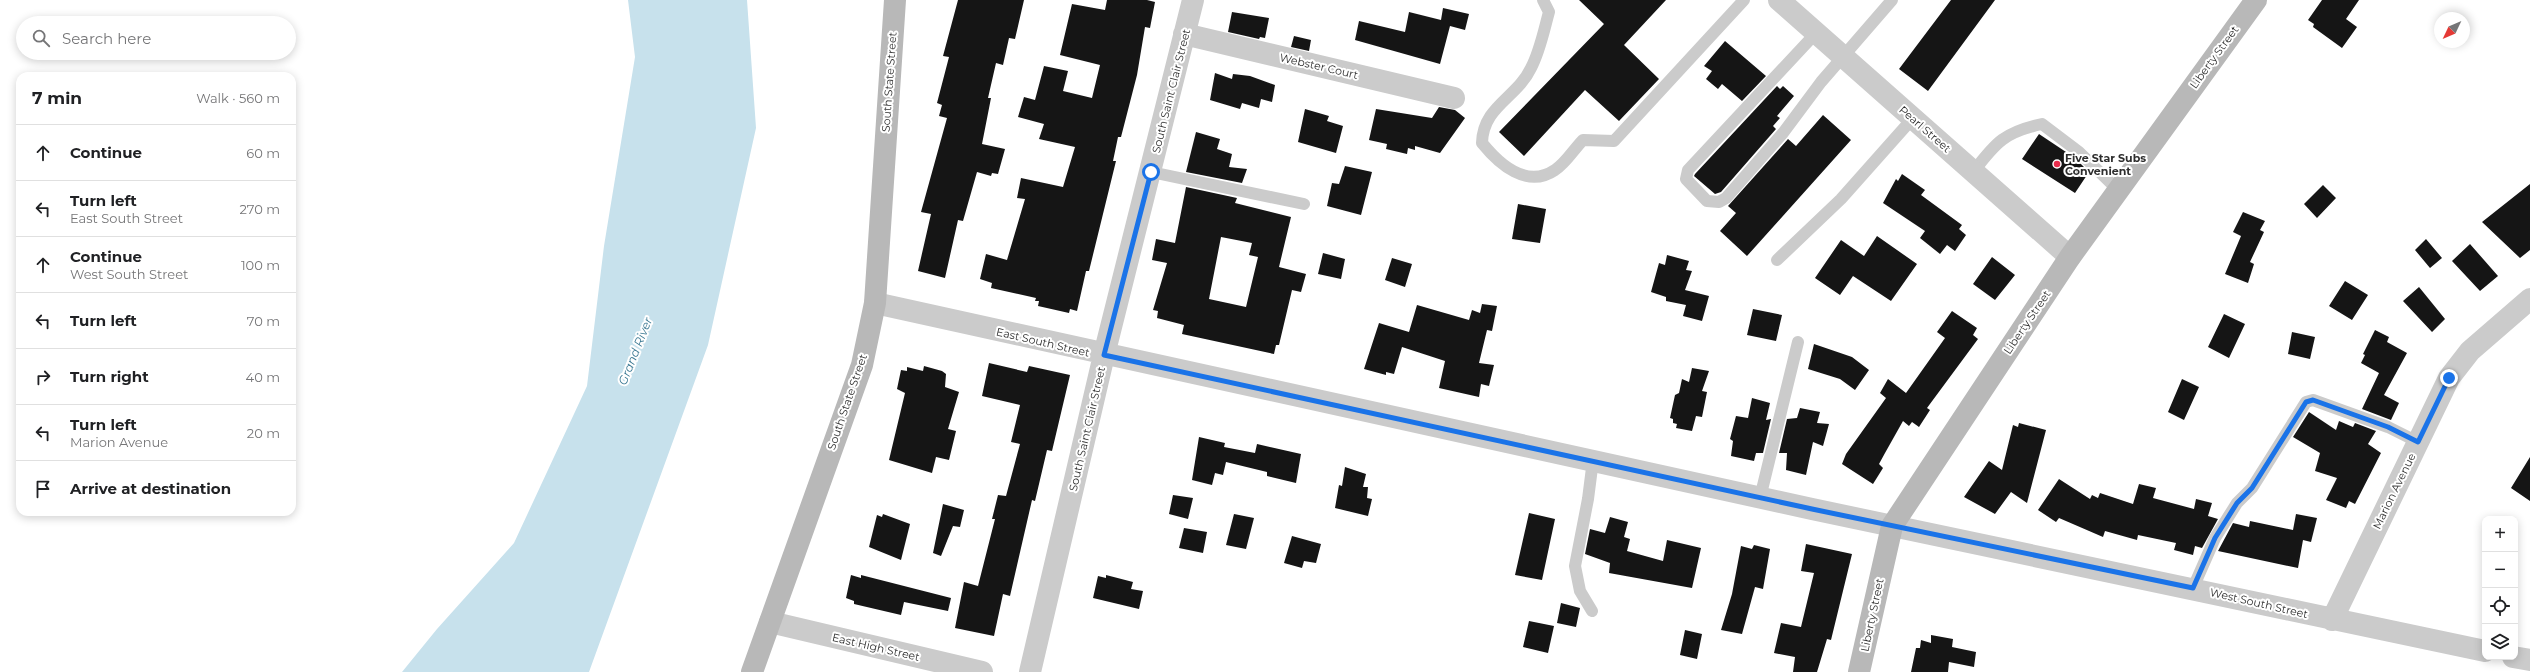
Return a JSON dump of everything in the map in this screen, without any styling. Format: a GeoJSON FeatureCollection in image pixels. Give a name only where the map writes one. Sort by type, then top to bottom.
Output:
{"type":"FeatureCollection","features":[{"type":"Feature","properties":{"kind":"street","name":"South State Street"},"geometry":{"type":"LineString","coordinates":[[752,672],[862,365],[875,303],[895,0]]}},
{"type":"Feature","properties":{"kind":"street","name":"South Saint Clair Street"},"geometry":{"type":"LineString","coordinates":[[1030,672],[1104,355],[1193,0]]}},
{"type":"Feature","properties":{"kind":"street","name":"Liberty Street"},"geometry":{"type":"LineString","coordinates":[[1859,672],[1892,526],[2070,257],[2117,189],[2256,0]]}},
{"type":"Feature","properties":{"kind":"street","name":"Pearl Street"},"geometry":{"type":"LineString","coordinates":[[1783,1],[1816,33],[2070,257]]}},
{"type":"Feature","properties":{"kind":"street","name":"Webster Court"},"geometry":{"type":"LineString","coordinates":[[1184,34],[1454,98]]}},
{"type":"Feature","properties":{"kind":"street","name":"Marion Avenue"},"geometry":{"type":"LineString","coordinates":[[2332,620],[2449,378],[2470,351],[2530,298]]}},
{"type":"Feature","properties":{"kind":"street","name":"East South Street"},"geometry":{"type":"LineString","coordinates":[[875,303],[1104,355],[1892,526]]}},
{"type":"Feature","properties":{"kind":"street","name":"West South Street"},"geometry":{"type":"LineString","coordinates":[[1892,526],[2193,588],[2332,620],[2482,650]]}},
{"type":"Feature","properties":{"kind":"street","name":"East High Street"},"geometry":{"type":"LineString","coordinates":[[770,622],[982,672]]}},
{"type":"Feature","properties":{"kind":"street"},"geometry":{"type":"LineString","coordinates":[[2518,658],[2530,660]]}},
{"type":"Feature","properties":{"kind":"lane"},"geometry":{"type":"LineString","coordinates":[[1544,0],[1549,12],[1531,69],[1508,97],[1490,115],[1482,130],[1482,143],[1489,152],[1505,167],[1520,175],[1538,176],[1555,170],[1583,140],[1614,140],[1744,0]]}},
{"type":"Feature","properties":{"kind":"lane"},"geometry":{"type":"LineString","coordinates":[[1816,33],[1688,170],[1686,179],[1707,201],[1719,202],[1726,198],[1783,133],[1821,82],[1892,0]]}},
{"type":"Feature","properties":{"kind":"lane"},"geometry":{"type":"LineString","coordinates":[[1777,260],[1841,199],[1913,118]]}},
{"type":"Feature","properties":{"kind":"lane"},"geometry":{"type":"LineString","coordinates":[[1974,171],[1994,145],[2005,137],[2042,124],[2079,152],[2117,189]]}},
{"type":"Feature","properties":{"kind":"lane"},"geometry":{"type":"LineString","coordinates":[[1151,172],[1304,204]]}},
{"type":"Feature","properties":{"kind":"lane"},"geometry":{"type":"LineString","coordinates":[[1760,498],[1798,342]]}},
{"type":"Feature","properties":{"kind":"lane"},"geometry":{"type":"LineString","coordinates":[[2193,588],[2215,538],[2237,503],[2252,488],[2306,402],[2313,400],[2320,402],[2388,427],[2418,442]]}},
{"type":"Feature","properties":{"kind":"lane"},"geometry":{"type":"LineString","coordinates":[[1592,611],[1580,591],[1575,566],[1588,499],[1593,460]]}},
{"type":"Feature","properties":{"kind":"water","name":"Grand River"},"geometry":{"type":"Polygon","coordinates":[[[628,0],[747,0],[756,128],[708,345],[589,672],[402,672],[437,629],[514,543],[587,386],[604,246],[635,57],[628,0]]]}},
{"type":"Feature","properties":{"kind":"building"},"geometry":{"type":"Polygon","coordinates":[[[958,0],[1024,0],[1015,39],[1009,38],[1003,65],[996,63],[988,98],[991,98],[982,144],[1005,149],[998,174],[992,173],[991,176],[977,172],[963,221],[958,220],[945,278],[918,271],[931,214],[921,212],[947,118],[939,116],[942,105],[937,103],[949,57],[943,56],[958,0]]]}},
{"type":"Feature","properties":{"kind":"building"},"geometry":{"type":"Polygon","coordinates":[[[1107,0],[1147,0],[1155,2],[1150,28],[1145,27],[1137,75],[1121,137],[1118,137],[1113,161],[1116,161],[1089,271],[1086,271],[1077,311],[1070,309],[1069,313],[1038,306],[1039,301],[1035,301],[1036,298],[991,288],[992,283],[980,279],[986,254],[1007,260],[1025,199],[1017,198],[1021,178],[1063,187],[1075,147],[1039,139],[1044,124],[1018,117],[1024,97],[1035,100],[1044,66],[1068,71],[1063,91],[1092,98],[1100,65],[1060,55],[1072,4],[1105,10],[1107,0]]]}},
{"type":"Feature","properties":{"kind":"building"},"geometry":{"type":"Polygon","coordinates":[[[1579,0],[1666,0],[1624,45],[1659,79],[1619,121],[1585,90],[1524,156],[1499,132],[1604,24],[1579,0]]]}},
{"type":"Feature","properties":{"kind":"building"},"geometry":{"type":"Polygon","coordinates":[[[1951,0],[1995,0],[1928,91],[1899,69],[1951,0]]]}},
{"type":"Feature","properties":{"kind":"building"},"geometry":{"type":"Polygon","coordinates":[[[2322,0],[2359,0],[2346,19],[2357,27],[2342,48],[2313,27],[2314,24],[2308,20],[2322,0]]]}},
{"type":"Feature","properties":{"kind":"building"},"geometry":{"type":"Polygon","coordinates":[[[1443,8],[1469,14],[1465,30],[1450,26],[1440,64],[1355,40],[1359,21],[1405,32],[1409,12],[1441,20],[1443,8]]]}},
{"type":"Feature","properties":{"kind":"building"},"geometry":{"type":"Polygon","coordinates":[[[1232,12],[1269,18],[1265,38],[1260,37],[1259,39],[1228,32],[1232,12]]]}},
{"type":"Feature","properties":{"kind":"building"},"geometry":{"type":"Polygon","coordinates":[[[1294,36],[1311,40],[1309,51],[1291,47],[1294,36]]]}},
{"type":"Feature","properties":{"kind":"building"},"geometry":{"type":"Polygon","coordinates":[[[1725,41],[1766,76],[1742,101],[1722,84],[1718,89],[1706,79],[1712,71],[1704,66],[1725,41]]]}},
{"type":"Feature","properties":{"kind":"building"},"geometry":{"type":"Polygon","coordinates":[[[1215,73],[1232,79],[1233,74],[1250,76],[1275,85],[1272,102],[1261,99],[1259,108],[1242,103],[1240,109],[1210,100],[1215,73]]]}},
{"type":"Feature","properties":{"kind":"building"},"geometry":{"type":"Polygon","coordinates":[[[1777,86],[1780,89],[1783,86],[1794,96],[1777,116],[1780,118],[1773,126],[1776,129],[1721,192],[1715,194],[1694,176],[1695,174],[1777,86]]]}},
{"type":"Feature","properties":{"kind":"building"},"geometry":{"type":"Polygon","coordinates":[[[1439,107],[1455,110],[1465,118],[1440,153],[1415,146],[1415,150],[1408,148],[1407,154],[1386,149],[1387,144],[1369,140],[1376,109],[1432,118],[1439,107]]]}},
{"type":"Feature","properties":{"kind":"building"},"geometry":{"type":"Polygon","coordinates":[[[1305,109],[1329,116],[1327,121],[1343,126],[1336,153],[1298,142],[1305,109]]]}},
{"type":"Feature","properties":{"kind":"building"},"geometry":{"type":"Polygon","coordinates":[[[1823,115],[1851,140],[1747,256],[1720,231],[1736,213],[1728,206],[1788,139],[1796,146],[1823,115]]]}},
{"type":"Feature","properties":{"kind":"building"},"geometry":{"type":"Polygon","coordinates":[[[1196,132],[1220,139],[1217,149],[1232,154],[1229,167],[1247,169],[1242,183],[1186,172],[1196,132]]]}},
{"type":"Feature","properties":{"kind":"building","name":"Five Star Subs Convenient"},"geometry":{"type":"Polygon","coordinates":[[[2039,134],[2075,158],[2089,172],[2075,193],[2022,159],[2039,134]]]}},
{"type":"Feature","properties":{"kind":"building"},"geometry":{"type":"Polygon","coordinates":[[[1345,166],[1372,172],[1361,215],[1327,206],[1332,183],[1339,184],[1345,166]]]}},
{"type":"Feature","properties":{"kind":"building"},"geometry":{"type":"Polygon","coordinates":[[[1902,174],[1925,190],[1921,195],[1962,225],[1959,229],[1966,235],[1955,251],[1947,245],[1940,254],[1920,238],[1925,231],[1883,203],[1896,179],[1898,181],[1902,174]]]}},
{"type":"Feature","properties":{"kind":"building"},"geometry":{"type":"Polygon","coordinates":[[[2530,184],[2530,250],[2520,258],[2482,222],[2530,184]]]}},
{"type":"Feature","properties":{"kind":"building"},"geometry":{"type":"Polygon","coordinates":[[[2323,185],[2336,198],[2317,218],[2304,204],[2323,185]]]}},
{"type":"Feature","properties":{"kind":"building"},"geometry":{"type":"Polygon","coordinates":[[[1186,187],[1237,198],[1235,203],[1291,217],[1279,267],[1306,274],[1301,292],[1292,290],[1279,345],[1276,345],[1274,354],[1182,334],[1184,325],[1157,318],[1158,311],[1153,310],[1167,263],[1152,260],[1156,239],[1175,243],[1186,187]],[[1221,237],[1209,299],[1246,307],[1258,257],[1249,255],[1252,243],[1221,237]]]}},
{"type":"Feature","properties":{"kind":"building"},"geometry":{"type":"Polygon","coordinates":[[[1518,204],[1546,209],[1540,243],[1512,239],[1518,204]]]}},
{"type":"Feature","properties":{"kind":"building"},"geometry":{"type":"Polygon","coordinates":[[[2243,212],[2265,221],[2260,230],[2264,232],[2250,262],[2254,264],[2248,283],[2225,274],[2241,236],[2233,232],[2243,212]]]}},
{"type":"Feature","properties":{"kind":"building"},"geometry":{"type":"Polygon","coordinates":[[[1877,236],[1917,264],[1891,301],[1853,276],[1840,295],[1815,278],[1841,240],[1864,256],[1877,236]]]}},
{"type":"Feature","properties":{"kind":"building"},"geometry":{"type":"Polygon","coordinates":[[[2426,239],[2442,258],[2430,268],[2415,250],[2426,239]]]}},
{"type":"Feature","properties":{"kind":"building"},"geometry":{"type":"Polygon","coordinates":[[[2470,244],[2498,276],[2480,291],[2452,261],[2470,244]]]}},
{"type":"Feature","properties":{"kind":"building"},"geometry":{"type":"Polygon","coordinates":[[[1323,253],[1345,259],[1341,279],[1318,274],[1323,253]]]}},
{"type":"Feature","properties":{"kind":"building"},"geometry":{"type":"Polygon","coordinates":[[[1667,255],[1689,261],[1686,270],[1692,271],[1685,290],[1709,296],[1702,321],[1683,316],[1686,305],[1666,301],[1666,297],[1651,292],[1659,263],[1665,265],[1667,255]]]}},
{"type":"Feature","properties":{"kind":"building"},"geometry":{"type":"Polygon","coordinates":[[[1992,257],[2015,275],[1995,300],[1973,284],[1992,257]]]}},
{"type":"Feature","properties":{"kind":"building"},"geometry":{"type":"Polygon","coordinates":[[[1392,258],[1412,264],[1405,287],[1385,280],[1392,258]]]}},
{"type":"Feature","properties":{"kind":"building"},"geometry":{"type":"Polygon","coordinates":[[[2345,281],[2368,295],[2352,320],[2329,306],[2345,281]]]}},
{"type":"Feature","properties":{"kind":"building"},"geometry":{"type":"Polygon","coordinates":[[[2419,287],[2445,319],[2432,332],[2403,301],[2419,287]]]}},
{"type":"Feature","properties":{"kind":"building"},"geometry":{"type":"Polygon","coordinates":[[[1482,304],[1497,306],[1492,331],[1487,330],[1479,363],[1494,365],[1489,386],[1481,384],[1479,397],[1439,388],[1445,361],[1402,347],[1394,374],[1386,372],[1386,375],[1364,369],[1379,323],[1409,332],[1417,305],[1469,320],[1472,310],[1480,313],[1482,304]]]}},
{"type":"Feature","properties":{"kind":"building"},"geometry":{"type":"Polygon","coordinates":[[[1753,309],[1782,315],[1776,341],[1747,335],[1753,309]]]}},
{"type":"Feature","properties":{"kind":"building"},"geometry":{"type":"Polygon","coordinates":[[[1952,311],[1977,328],[1973,335],[1978,339],[1927,408],[1930,410],[1919,427],[1912,422],[1909,426],[1903,421],[1879,464],[1883,468],[1873,484],[1842,464],[1846,454],[1886,398],[1880,393],[1888,379],[1906,393],[1945,338],[1937,332],[1952,311]]]}},
{"type":"Feature","properties":{"kind":"building"},"geometry":{"type":"Polygon","coordinates":[[[2224,314],[2245,324],[2229,358],[2208,347],[2224,314]]]}},
{"type":"Feature","properties":{"kind":"building"},"geometry":{"type":"Polygon","coordinates":[[[2375,330],[2389,337],[2387,342],[2407,353],[2384,395],[2399,403],[2391,420],[2362,409],[2379,373],[2361,363],[2365,355],[2363,354],[2375,330]]]}},
{"type":"Feature","properties":{"kind":"building"},"geometry":{"type":"Polygon","coordinates":[[[2292,332],[2315,337],[2310,359],[2288,354],[2292,332]]]}},
{"type":"Feature","properties":{"kind":"building"},"geometry":{"type":"Polygon","coordinates":[[[1814,344],[1852,357],[1869,370],[1855,390],[1840,379],[1808,369],[1814,344]]]}},
{"type":"Feature","properties":{"kind":"building"},"geometry":{"type":"Polygon","coordinates":[[[989,363],[1027,372],[1029,366],[1070,375],[1052,451],[1047,450],[1035,501],[1032,500],[1010,596],[1003,594],[994,636],[955,628],[964,582],[978,586],[995,519],[992,519],[998,495],[1006,496],[1020,444],[1011,442],[1020,405],[982,396],[989,363]]]}},
{"type":"Feature","properties":{"kind":"building"},"geometry":{"type":"Polygon","coordinates":[[[924,366],[942,371],[946,374],[945,387],[959,392],[948,429],[956,431],[949,460],[936,457],[932,473],[889,460],[905,393],[897,389],[901,370],[907,371],[907,367],[923,371],[924,366]]]}},
{"type":"Feature","properties":{"kind":"building"},"geometry":{"type":"Polygon","coordinates":[[[1692,368],[1709,371],[1702,391],[1707,392],[1702,417],[1696,416],[1692,431],[1676,428],[1677,424],[1673,423],[1673,419],[1670,418],[1675,395],[1679,393],[1682,379],[1689,382],[1692,368]]]}},
{"type":"Feature","properties":{"kind":"building"},"geometry":{"type":"Polygon","coordinates":[[[2182,379],[2199,387],[2184,420],[2168,412],[2182,379]]]}},
{"type":"Feature","properties":{"kind":"building"},"geometry":{"type":"Polygon","coordinates":[[[1752,398],[1770,403],[1766,420],[1771,419],[1763,453],[1756,453],[1754,461],[1731,456],[1733,441],[1730,439],[1736,416],[1748,418],[1752,398]]]}},
{"type":"Feature","properties":{"kind":"building"},"geometry":{"type":"Polygon","coordinates":[[[1800,408],[1820,412],[1817,423],[1829,424],[1823,446],[1813,442],[1806,475],[1786,470],[1787,453],[1779,453],[1787,419],[1797,418],[1800,408]]]}},
{"type":"Feature","properties":{"kind":"building"},"geometry":{"type":"Polygon","coordinates":[[[2309,412],[2336,430],[2339,421],[2353,427],[2355,423],[2376,431],[2368,444],[2381,453],[2355,504],[2349,501],[2346,508],[2326,500],[2337,478],[2315,471],[2320,453],[2293,437],[2309,412]]]}},
{"type":"Feature","properties":{"kind":"building"},"geometry":{"type":"Polygon","coordinates":[[[2019,423],[2046,430],[2027,503],[2011,492],[1995,514],[1964,497],[1989,461],[2002,470],[2013,425],[2018,427],[2019,423]]]}},
{"type":"Feature","properties":{"kind":"building"},"geometry":{"type":"Polygon","coordinates":[[[1199,437],[1225,443],[1224,447],[1255,453],[1257,444],[1301,454],[1296,483],[1267,476],[1267,472],[1226,462],[1223,475],[1215,473],[1212,485],[1192,480],[1199,437]]]}},
{"type":"Feature","properties":{"kind":"building"},"geometry":{"type":"Polygon","coordinates":[[[2530,457],[2530,501],[2511,488],[2530,457]]]}},
{"type":"Feature","properties":{"kind":"building"},"geometry":{"type":"Polygon","coordinates":[[[1345,467],[1366,474],[1363,487],[1368,487],[1367,498],[1372,499],[1368,516],[1335,508],[1339,485],[1342,486],[1345,467]]]}},
{"type":"Feature","properties":{"kind":"building"},"geometry":{"type":"Polygon","coordinates":[[[2059,479],[2090,499],[2092,495],[2098,498],[2100,493],[2133,504],[2139,484],[2156,488],[2153,498],[2194,509],[2196,499],[2212,503],[2208,516],[2218,519],[2202,548],[2195,546],[2193,555],[2174,550],[2176,543],[2138,535],[2137,540],[2105,531],[2103,537],[2059,518],[2056,522],[2038,510],[2059,479]]]}},
{"type":"Feature","properties":{"kind":"building"},"geometry":{"type":"Polygon","coordinates":[[[1173,495],[1193,498],[1188,519],[1169,514],[1173,495]]]}},
{"type":"Feature","properties":{"kind":"building"},"geometry":{"type":"Polygon","coordinates":[[[943,504],[964,510],[960,527],[953,526],[941,556],[933,553],[943,504]]]}},
{"type":"Feature","properties":{"kind":"building"},"geometry":{"type":"Polygon","coordinates":[[[1529,513],[1555,519],[1542,580],[1515,575],[1529,513]]]}},
{"type":"Feature","properties":{"kind":"building"},"geometry":{"type":"Polygon","coordinates":[[[883,514],[910,524],[901,560],[869,547],[877,515],[882,517],[883,514]]]}},
{"type":"Feature","properties":{"kind":"building"},"geometry":{"type":"Polygon","coordinates":[[[1234,514],[1254,518],[1246,549],[1226,545],[1234,514]]]}},
{"type":"Feature","properties":{"kind":"building"},"geometry":{"type":"Polygon","coordinates":[[[2296,514],[2317,518],[2311,542],[2303,540],[2298,568],[2218,551],[2233,523],[2249,527],[2250,521],[2293,530],[2296,514]]]}},
{"type":"Feature","properties":{"kind":"building"},"geometry":{"type":"Polygon","coordinates":[[[1610,517],[1628,522],[1624,537],[1630,539],[1627,551],[1663,561],[1667,540],[1701,548],[1692,588],[1609,573],[1610,563],[1585,554],[1590,529],[1605,533],[1610,517]]]}},
{"type":"Feature","properties":{"kind":"building"},"geometry":{"type":"Polygon","coordinates":[[[1184,528],[1207,532],[1203,553],[1179,548],[1184,528]]]}},
{"type":"Feature","properties":{"kind":"building"},"geometry":{"type":"Polygon","coordinates":[[[1292,536],[1321,544],[1316,563],[1304,561],[1302,568],[1284,563],[1292,536]]]}},
{"type":"Feature","properties":{"kind":"building"},"geometry":{"type":"Polygon","coordinates":[[[1806,544],[1852,554],[1831,640],[1827,639],[1817,672],[1793,672],[1795,657],[1774,653],[1781,623],[1801,627],[1814,573],[1801,571],[1806,544]]]}},
{"type":"Feature","properties":{"kind":"building"},"geometry":{"type":"Polygon","coordinates":[[[1754,545],[1770,549],[1763,589],[1755,587],[1742,634],[1721,630],[1732,594],[1741,546],[1752,549],[1754,545]]]}},
{"type":"Feature","properties":{"kind":"building"},"geometry":{"type":"Polygon","coordinates":[[[851,575],[861,578],[861,575],[951,598],[948,611],[904,602],[901,615],[854,604],[854,601],[846,598],[851,575]]]}},
{"type":"Feature","properties":{"kind":"building"},"geometry":{"type":"Polygon","coordinates":[[[1106,575],[1133,582],[1131,589],[1143,591],[1139,609],[1093,598],[1098,576],[1106,578],[1106,575]]]}},
{"type":"Feature","properties":{"kind":"building"},"geometry":{"type":"Polygon","coordinates":[[[1561,603],[1580,608],[1576,627],[1557,623],[1561,603]]]}},
{"type":"Feature","properties":{"kind":"building"},"geometry":{"type":"Polygon","coordinates":[[[1529,621],[1554,626],[1548,653],[1523,647],[1529,621]]]}},
{"type":"Feature","properties":{"kind":"building"},"geometry":{"type":"Polygon","coordinates":[[[1685,630],[1702,634],[1697,659],[1680,655],[1685,630]]]}},
{"type":"Feature","properties":{"kind":"building"},"geometry":{"type":"Polygon","coordinates":[[[1931,635],[1953,639],[1952,647],[1976,652],[1974,667],[1949,662],[1948,672],[1911,672],[1916,648],[1920,648],[1921,640],[1931,643],[1931,635]]]}},
{"type":"Feature","properties":{"kind":"place","name":"Five Star Subs Convenient"},"geometry":{"type":"Point","coordinates":[2057,164]}},
{"type":"Feature","properties":{"kind":"route"},"geometry":{"type":"LineString","coordinates":[[1151,172],[1104,355],[1593,460],[1631,470],[1760,498],[2193,588],[2215,538],[2237,503],[2252,488],[2306,402],[2313,400],[2388,427],[2418,442],[2449,378]]}}]}
